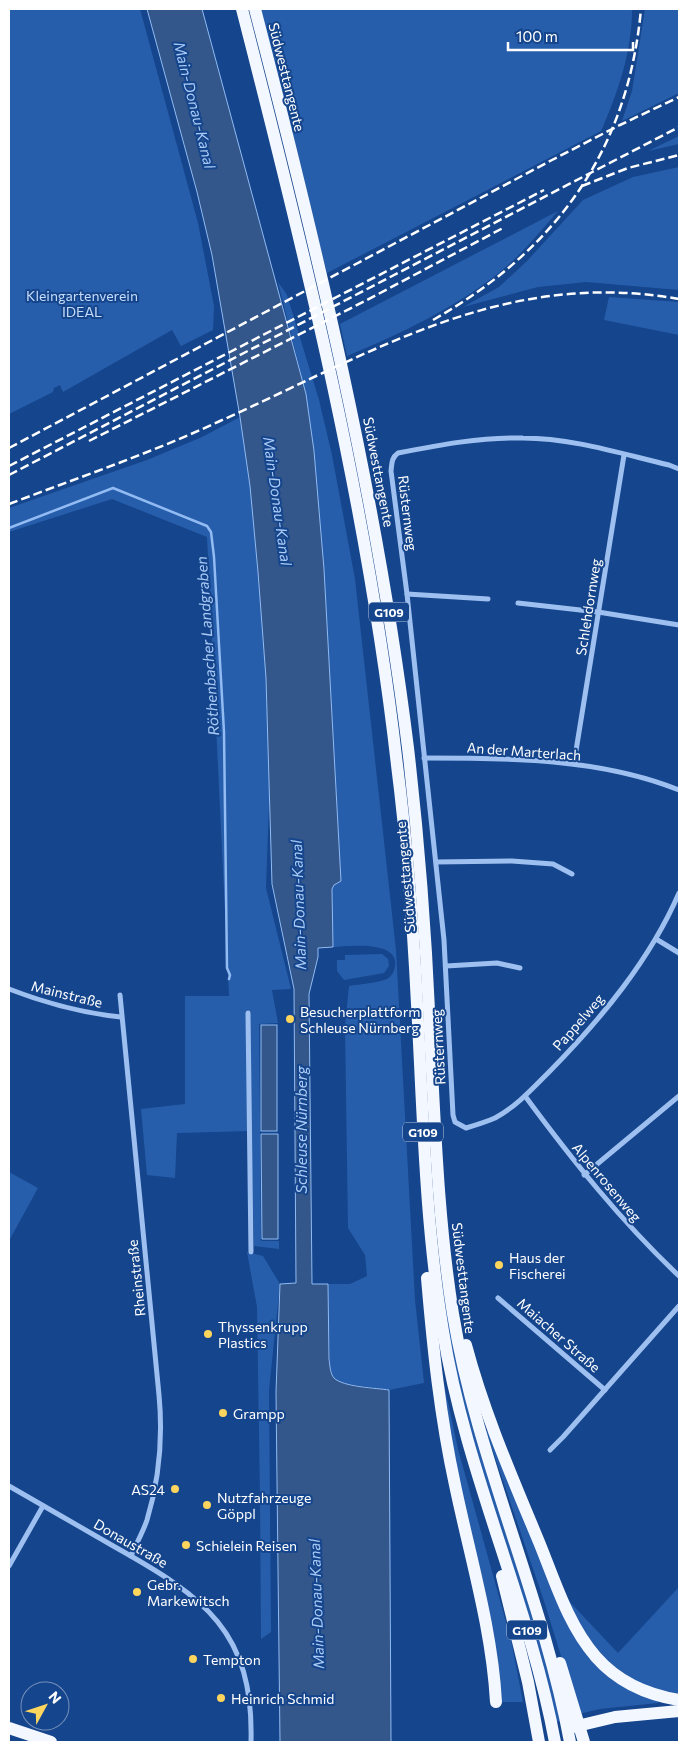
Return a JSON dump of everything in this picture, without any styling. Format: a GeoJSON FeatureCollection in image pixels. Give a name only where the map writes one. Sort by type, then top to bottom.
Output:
{"type":"FeatureCollection","features":[{"type":"Feature","properties":{"kind":"highway","name":"Südwesttangente"},"geometry":{"type":"LineString","coordinates":[[242,9],[281,160],[342,421],[380,636],[397,763],[408,872],[415,958],[428,1209],[435,1279],[447,1355],[466,1436],[536,1658],[555,1742]]}},
{"type":"Feature","properties":{"kind":"highway","name":"Südwesttangente"},"geometry":{"type":"LineString","coordinates":[[254,9],[303,200],[346,387],[373,519],[393,640],[408,749],[419,858],[440,1195],[449,1292],[460,1355],[475,1418],[557,1679],[570,1742]]}},
{"type":"Feature","properties":{"kind":"highway"},"geometry":{"type":"LineString","coordinates":[[428,1209],[423,1227],[437,1389],[450,1461],[489,1641],[496,1702]]}},
{"type":"Feature","properties":{"kind":"highway"},"geometry":{"type":"LineString","coordinates":[[449,1292],[481,1396],[558,1590],[580,1636],[598,1659],[628,1684],[654,1694],[679,1700]]}},
{"type":"Feature","properties":{"kind":"highway"},"geometry":{"type":"LineString","coordinates":[[492,1519],[500,1568],[528,1682],[539,1742],[569,1729],[597,1720],[634,1714],[679,1711]]}},
{"type":"Feature","properties":{"kind":"highway"},"geometry":{"type":"LineString","coordinates":[[531,1593],[552,1639],[584,1742]]}},
{"type":"Feature","properties":{"kind":"highway"},"geometry":{"type":"LineString","coordinates":[[9,1728],[51,1742]]}},
{"type":"Feature","properties":{"kind":"street","name":"Rüsternweg"},"geometry":{"type":"LineString","coordinates":[[459,1125],[455,1122],[453,1116],[446,966],[407,594],[392,471],[394,456],[398,453],[474,440],[524,438],[572,442],[670,465],[679,469]]}},
{"type":"Feature","properties":{"kind":"street","name":"Schlehdornweg"},"geometry":{"type":"LineString","coordinates":[[574,763],[624,455]]}},
{"type":"Feature","properties":{"kind":"street"},"geometry":{"type":"LineString","coordinates":[[407,594],[488,600]]}},
{"type":"Feature","properties":{"kind":"street"},"geometry":{"type":"LineString","coordinates":[[518,603],[598,612],[679,626]]}},
{"type":"Feature","properties":{"kind":"street","name":"An der Marterlach"},"geometry":{"type":"LineString","coordinates":[[424,758],[480,758],[574,763],[629,775],[679,790]]}},
{"type":"Feature","properties":{"kind":"street"},"geometry":{"type":"LineString","coordinates":[[436,862],[512,861],[553,864],[572,874]]}},
{"type":"Feature","properties":{"kind":"street","name":"Pappelweg"},"geometry":{"type":"LineString","coordinates":[[459,1125],[466,1128],[494,1118],[525,1096],[591,1026],[624,985],[656,938],[679,893]]}},
{"type":"Feature","properties":{"kind":"street"},"geometry":{"type":"LineString","coordinates":[[656,938],[679,952]]}},
{"type":"Feature","properties":{"kind":"street"},"geometry":{"type":"LineString","coordinates":[[446,966],[497,963],[520,968]]}},
{"type":"Feature","properties":{"kind":"street","name":"Mainstraße"},"geometry":{"type":"LineString","coordinates":[[9,989],[38,1001],[96,1015],[121,1017]]}},
{"type":"Feature","properties":{"kind":"street","name":"Rheinstraße"},"geometry":{"type":"LineString","coordinates":[[120,995],[159,1395],[160,1435],[158,1469],[146,1521],[131,1556]]}},
{"type":"Feature","properties":{"kind":"street"},"geometry":{"type":"LineString","coordinates":[[248,1013],[251,1252]]}},
{"type":"Feature","properties":{"kind":"street","name":"Alpenrosenweg"},"geometry":{"type":"LineString","coordinates":[[525,1096],[584,1175],[624,1221],[679,1276]]}},
{"type":"Feature","properties":{"kind":"street"},"geometry":{"type":"LineString","coordinates":[[584,1175],[679,1096]]}},
{"type":"Feature","properties":{"kind":"street","name":"Maiacher Straße"},"geometry":{"type":"LineString","coordinates":[[498,1298],[605,1390]]}},
{"type":"Feature","properties":{"kind":"street","name":"Maiacher Straße"},"geometry":{"type":"LineString","coordinates":[[550,1450],[679,1306]]}},
{"type":"Feature","properties":{"kind":"street","name":"Donaustraße"},"geometry":{"type":"LineString","coordinates":[[9,1486],[165,1576],[200,1602],[214,1616],[225,1631],[244,1670],[248,1686],[251,1742]]}},
{"type":"Feature","properties":{"kind":"street"},"geometry":{"type":"LineString","coordinates":[[9,1566],[43,1506]]}},
{"type":"Feature","properties":{"kind":"green space","name":"Kleingartenverein IDEAL"},"geometry":{"type":"Polygon","coordinates":[[[9,9],[140,9],[198,223],[214,306],[213,330],[181,346],[172,330],[63,392],[60,385],[54,388],[53,392],[9,414],[9,9]]]}},
{"type":"Feature","properties":{"kind":"green space"},"geometry":{"type":"Polygon","coordinates":[[[259,9],[632,9],[630,41],[623,72],[601,131],[327,273],[259,9]]]}},
{"type":"Feature","properties":{"kind":"green space"},"geometry":{"type":"Polygon","coordinates":[[[645,9],[679,9],[679,93],[622,121],[632,91],[645,9]]]}},
{"type":"Feature","properties":{"kind":"green space"},"geometry":{"type":"Polygon","coordinates":[[[679,136],[679,144],[648,151],[679,136]]]}},
{"type":"Feature","properties":{"kind":"green space"},"geometry":{"type":"Polygon","coordinates":[[[679,167],[679,290],[586,282],[538,287],[463,307],[499,287],[527,261],[583,200],[633,177],[679,167]]]}},
{"type":"Feature","properties":{"kind":"green space"},"geometry":{"type":"Polygon","coordinates":[[[558,211],[516,258],[483,285],[446,309],[387,339],[347,356],[340,324],[558,211]]]}},
{"type":"Feature","properties":{"kind":"green space"},"geometry":{"type":"Polygon","coordinates":[[[278,282],[287,295],[319,400],[332,455],[355,579],[396,950],[415,1300],[424,1383],[389,1390],[341,1383],[335,1379],[330,1370],[328,1284],[350,1284],[367,1276],[365,1255],[348,1228],[345,1026],[349,986],[387,979],[392,974],[395,966],[394,958],[389,952],[381,948],[372,946],[333,947],[332,889],[341,880],[324,569],[314,451],[306,394],[278,282]]]}},
{"type":"Feature","properties":{"kind":"green space"},"geometry":{"type":"Polygon","coordinates":[[[609,297],[679,302],[679,335],[604,320],[609,297]]]}},
{"type":"Feature","properties":{"kind":"green space"},"geometry":{"type":"Polygon","coordinates":[[[240,417],[250,486],[266,678],[270,771],[266,888],[291,989],[272,990],[278,1023],[259,1024],[261,1241],[279,1241],[279,1249],[254,1246],[251,1131],[177,1133],[175,1178],[147,1175],[141,1109],[185,1104],[185,996],[229,996],[207,537],[112,499],[9,532],[9,508],[147,460],[202,437],[240,417]]]}},
{"type":"Feature","properties":{"kind":"green space"},"geometry":{"type":"Polygon","coordinates":[[[382,954],[388,959],[389,966],[384,973],[344,980],[337,971],[337,960],[345,960],[345,955],[382,954]]]}},
{"type":"Feature","properties":{"kind":"green space"},"geometry":{"type":"Polygon","coordinates":[[[9,1172],[38,1188],[10,1239],[9,1238],[9,1172]]]}},
{"type":"Feature","properties":{"kind":"green space"},"geometry":{"type":"Polygon","coordinates":[[[438,1234],[463,1390],[476,1439],[543,1650],[561,1721],[555,1722],[469,1431],[447,1331],[438,1234]]]}},
{"type":"Feature","properties":{"kind":"green space"},"geometry":{"type":"Polygon","coordinates":[[[247,1252],[263,1256],[280,1284],[269,1390],[271,1632],[261,1639],[257,1307],[247,1252]]]}},
{"type":"Feature","properties":{"kind":"green space"},"geometry":{"type":"Polygon","coordinates":[[[440,1365],[458,1449],[511,1640],[523,1702],[502,1702],[454,1466],[440,1365]]]}},
{"type":"Feature","properties":{"kind":"green space"},"geometry":{"type":"Polygon","coordinates":[[[491,1430],[580,1642],[659,1699],[658,1703],[600,1709],[579,1714],[544,1601],[486,1431],[491,1430]]]}},
{"type":"Feature","properties":{"kind":"green space"},"geometry":{"type":"Polygon","coordinates":[[[679,1587],[679,1697],[647,1689],[599,1656],[565,1597],[618,1653],[679,1587]]]}},
{"type":"Feature","properties":{"kind":"water"},"geometry":{"type":"Polygon","coordinates":[[[147,9],[202,9],[306,394],[314,451],[324,569],[341,881],[334,885],[332,889],[333,947],[318,948],[318,957],[309,994],[312,1284],[328,1284],[329,1359],[334,1378],[352,1385],[389,1390],[391,1742],[280,1742],[276,1392],[280,1284],[296,1283],[294,989],[272,884],[266,678],[250,486],[240,417],[212,255],[197,192],[147,9]]]}},
{"type":"Feature","properties":{"kind":"water"},"geometry":{"type":"Polygon","coordinates":[[[261,1025],[277,1025],[277,1131],[261,1131],[261,1025]]]}},
{"type":"Feature","properties":{"kind":"water"},"geometry":{"type":"Polygon","coordinates":[[[261,1134],[278,1134],[278,1239],[262,1239],[261,1134]]]}},
{"type":"Feature","properties":{"kind":"waterway","name":"Röthenbacher Landgraben"},"geometry":{"type":"LineString","coordinates":[[9,528],[113,488],[207,526],[211,532],[224,732],[227,968],[230,975],[229,979]]}},
{"type":"Feature","properties":{"kind":"railway"},"geometry":{"type":"LineString","coordinates":[[433,320],[477,292],[516,262],[549,228],[578,192],[602,151],[620,108],[633,60],[641,9]]}},
{"type":"Feature","properties":{"kind":"railway"},"geometry":{"type":"LineString","coordinates":[[9,448],[552,160],[679,97]]}},
{"type":"Feature","properties":{"kind":"railway"},"geometry":{"type":"LineString","coordinates":[[9,475],[679,127]]}},
{"type":"Feature","properties":{"kind":"railway"},"geometry":{"type":"LineString","coordinates":[[582,186],[628,168],[679,155]]}},
{"type":"Feature","properties":{"kind":"railway"},"geometry":{"type":"LineString","coordinates":[[9,466],[544,190]]}},
{"type":"Feature","properties":{"kind":"railway"},"geometry":{"type":"LineString","coordinates":[[89,441],[365,301],[503,228]]}},
{"type":"Feature","properties":{"kind":"railway"},"geometry":{"type":"LineString","coordinates":[[9,504],[168,444],[386,344],[441,323],[497,306],[555,295],[615,293],[679,299]]}},
{"type":"Feature","properties":{"kind":"place","name":"Besucherplattform Schleuse Nürnberg"},"geometry":{"type":"Point","coordinates":[290,1019]}},
{"type":"Feature","properties":{"kind":"place","name":"Haus der Fischerei"},"geometry":{"type":"Point","coordinates":[499,1265]}},
{"type":"Feature","properties":{"kind":"place","name":"Thyssenkrupp Plastics"},"geometry":{"type":"Point","coordinates":[208,1334]}},
{"type":"Feature","properties":{"kind":"place","name":"Grampp"},"geometry":{"type":"Point","coordinates":[223,1413]}},
{"type":"Feature","properties":{"kind":"place","name":"AS24"},"geometry":{"type":"Point","coordinates":[175,1489]}},
{"type":"Feature","properties":{"kind":"place","name":"Nutzfahrzeuge Göppl"},"geometry":{"type":"Point","coordinates":[207,1505]}},
{"type":"Feature","properties":{"kind":"place","name":"Schielein Reisen"},"geometry":{"type":"Point","coordinates":[186,1545]}},
{"type":"Feature","properties":{"kind":"place","name":"Gebr. Markewitsch"},"geometry":{"type":"Point","coordinates":[137,1592]}},
{"type":"Feature","properties":{"kind":"place","name":"Tempton"},"geometry":{"type":"Point","coordinates":[193,1659]}},
{"type":"Feature","properties":{"kind":"place","name":"Heinrich Schmid"},"geometry":{"type":"Point","coordinates":[221,1698]}},
{"type":"Feature","properties":{"kind":"water label","name":"Main-Donau-Kanal"},"geometry":{"type":"Point","coordinates":[195,105]}},
{"type":"Feature","properties":{"kind":"water label","name":"Main-Donau-Kanal"},"geometry":{"type":"Point","coordinates":[278,501]}},
{"type":"Feature","properties":{"kind":"water label","name":"Main-Donau-Kanal"},"geometry":{"type":"Point","coordinates":[298,905]}},
{"type":"Feature","properties":{"kind":"water label","name":"Schleuse Nürnberg"},"geometry":{"type":"Point","coordinates":[301,1130]}},
{"type":"Feature","properties":{"kind":"water label","name":"Main-Donau-Kanal"},"geometry":{"type":"Point","coordinates":[316,1604]}}]}
